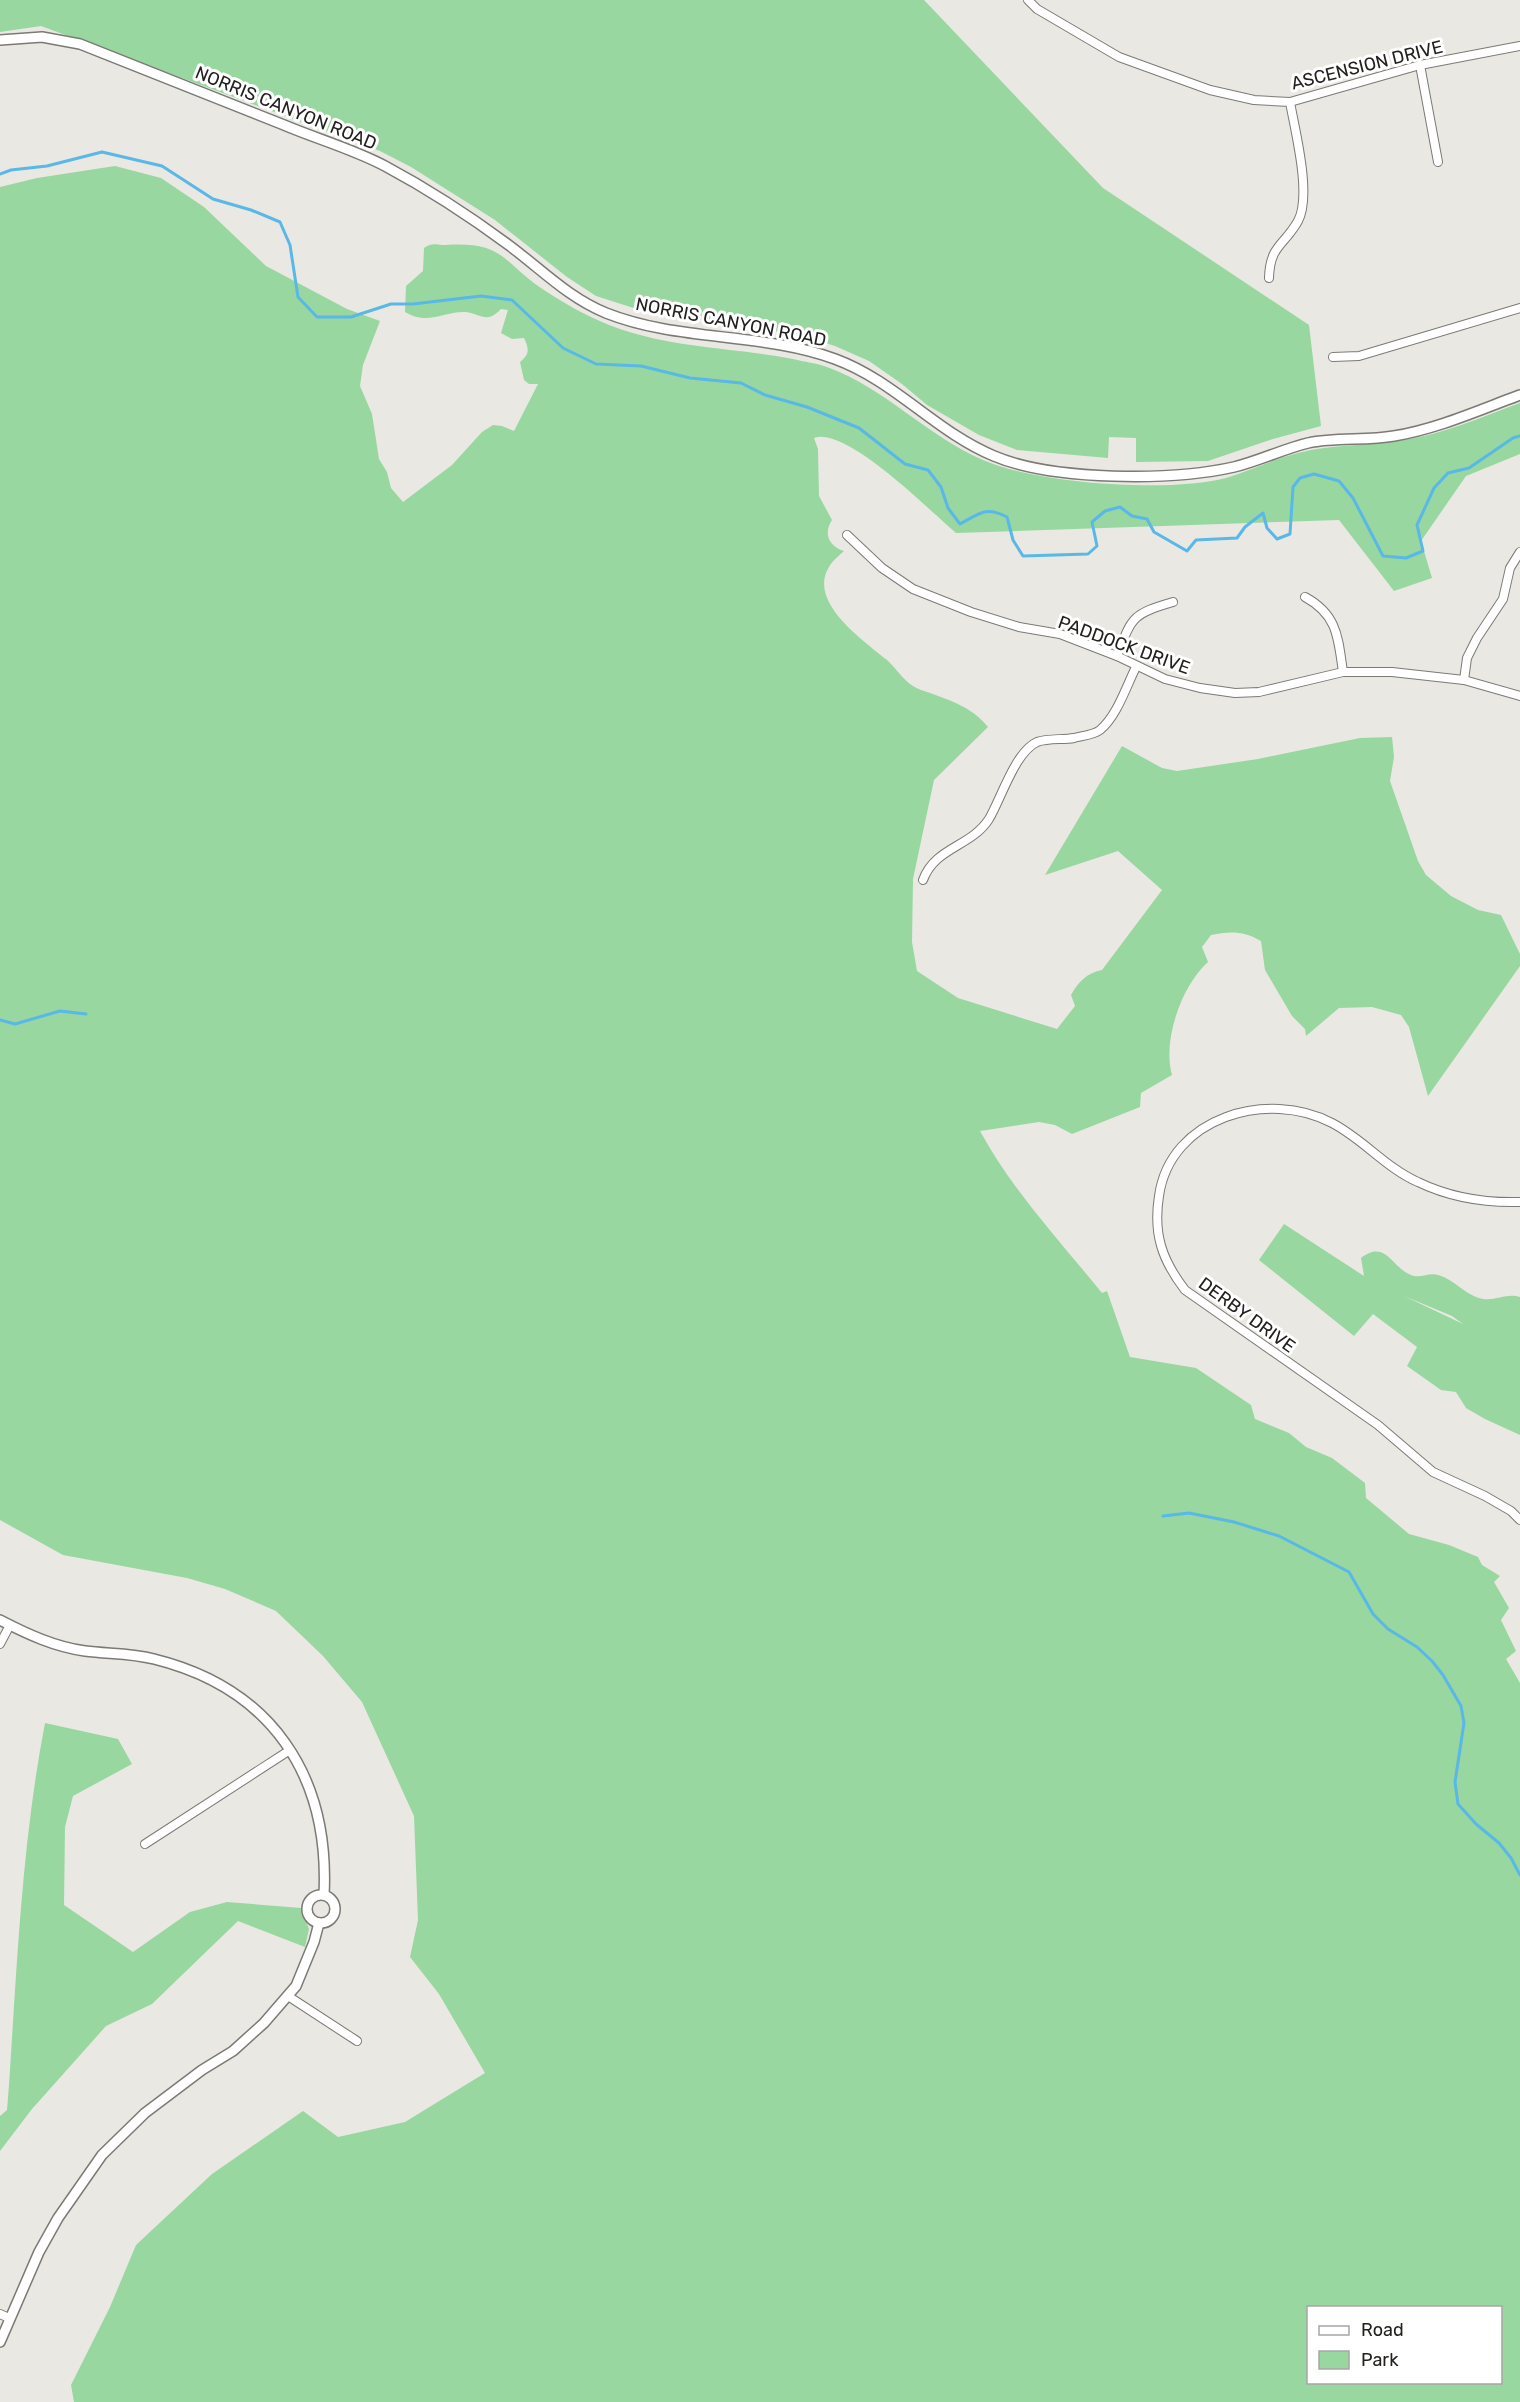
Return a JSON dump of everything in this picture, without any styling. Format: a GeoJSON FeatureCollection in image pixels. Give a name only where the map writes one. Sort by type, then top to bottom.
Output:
{"type":"FeatureCollection","features":[{"type":"Feature","properties":{"kind":"street","name":"ASCENSION DRIVE"},"geometry":{"type":"LineString","coordinates":[[1028,0],[1037,9],[1119,57],[1210,90],[1254,100],[1290,102],[1420,65],[1520,46]]}},
{"type":"Feature","properties":{"kind":"street","name":"NORRIS CANYON ROAD"},"geometry":{"type":"LineString","coordinates":[[0,40],[42,37],[80,44],[374,161],[425,190],[510,247],[578,299],[606,313],[664,328],[805,350],[836,359],[864,372],[900,394],[956,436],[995,457],[1034,468],[1102,475],[1182,476],[1236,466],[1311,442],[1393,436],[1425,429],[1520,395]]}},
{"type":"Feature","properties":{"kind":"street"},"geometry":{"type":"LineString","coordinates":[[1420,65],[1437,162]]}},
{"type":"Feature","properties":{"kind":"street"},"geometry":{"type":"LineString","coordinates":[[1269,278],[1270,261],[1279,244],[1298,221],[1305,193],[1290,102]]}},
{"type":"Feature","properties":{"kind":"street"},"geometry":{"type":"LineString","coordinates":[[1334,357],[1359,356],[1520,308]]}},
{"type":"Feature","properties":{"kind":"street","name":"PADDOCK DRIVE"},"geometry":{"type":"LineString","coordinates":[[847,535],[882,568],[913,589],[971,612],[1019,627],[1060,634],[1117,656],[1165,680],[1235,693],[1259,692],[1343,672],[1392,672],[1464,680],[1520,696]]}},
{"type":"Feature","properties":{"kind":"street"},"geometry":{"type":"LineString","coordinates":[[1464,680],[1467,658],[1477,638],[1503,599],[1510,568],[1520,552]]}},
{"type":"Feature","properties":{"kind":"street"},"geometry":{"type":"LineString","coordinates":[[1305,597],[1316,603],[1330,616],[1338,637],[1343,672]]}},
{"type":"Feature","properties":{"kind":"street"},"geometry":{"type":"LineString","coordinates":[[1117,656],[1126,633],[1136,617],[1145,610],[1173,602]]}},
{"type":"Feature","properties":{"kind":"street"},"geometry":{"type":"LineString","coordinates":[[923,880],[934,860],[971,838],[988,821],[1016,766],[1031,747],[1037,742],[1098,732],[1110,719],[1136,667]]}},
{"type":"Feature","properties":{"kind":"street","name":"DERBY DRIVE"},"geometry":{"type":"LineString","coordinates":[[1520,1202],[1465,1198],[1440,1192],[1416,1182],[1387,1164],[1332,1123],[1293,1110],[1250,1109],[1213,1122],[1196,1132],[1179,1149],[1168,1167],[1159,1194],[1158,1216],[1164,1258],[1185,1290],[1378,1425],[1433,1472],[1511,1510],[1520,1520]]}},
{"type":"Feature","properties":{"kind":"street"},"geometry":{"type":"LineString","coordinates":[[0,1620],[27,1634],[63,1646],[86,1651],[152,1658],[210,1678],[238,1694],[260,1712],[296,1759],[317,1810],[323,1841],[324,1895]]}},
{"type":"Feature","properties":{"kind":"street"},"geometry":{"type":"LineString","coordinates":[[0,1644],[10,1625]]}},
{"type":"Feature","properties":{"kind":"street"},"geometry":{"type":"LineString","coordinates":[[145,1844],[290,1750]]}},
{"type":"Feature","properties":{"kind":"street"},"geometry":{"type":"LineString","coordinates":[[324,1895],[332,1900],[336,1909],[329,1922],[319,1923],[309,1917],[307,1905],[316,1896],[324,1895]]}},
{"type":"Feature","properties":{"kind":"street"},"geometry":{"type":"LineString","coordinates":[[0,2342],[5,2316],[58,2217],[102,2155],[145,2113],[202,2070],[233,2051],[264,2023],[296,1986],[319,1923]]}},
{"type":"Feature","properties":{"kind":"street"},"geometry":{"type":"LineString","coordinates":[[288,1996],[357,2041]]}},
{"type":"Feature","properties":{"kind":"green space"},"geometry":{"type":"Polygon","coordinates":[[[0,0],[924,0],[1103,188],[1309,325],[1321,426],[1208,461],[1136,462],[1136,438],[1109,437],[1108,458],[1017,450],[979,435],[927,405],[869,361],[835,346],[800,335],[643,311],[596,296],[567,277],[495,220],[411,167],[380,151],[41,26],[0,32],[0,0]]]}},
{"type":"Feature","properties":{"kind":"green space"},"geometry":{"type":"Polygon","coordinates":[[[115,166],[161,178],[204,207],[266,266],[347,309],[380,321],[363,365],[360,386],[372,414],[379,459],[387,472],[391,488],[403,502],[452,465],[482,432],[493,425],[514,431],[538,384],[529,384],[524,380],[520,362],[528,351],[524,338],[512,339],[501,333],[508,310],[501,309],[489,317],[457,312],[421,318],[405,312],[406,286],[423,271],[424,248],[432,244],[466,245],[493,251],[556,298],[620,329],[662,340],[771,355],[827,367],[868,387],[943,438],[983,460],[1036,475],[1069,480],[1138,485],[1201,483],[1226,478],[1280,458],[1311,450],[1390,442],[1433,434],[1520,403],[1520,454],[1466,476],[1421,541],[1432,578],[1394,591],[1339,520],[956,533],[908,490],[866,457],[828,438],[814,438],[818,449],[819,496],[832,520],[828,530],[829,539],[831,543],[844,551],[830,565],[824,580],[826,594],[832,607],[841,620],[887,660],[909,683],[962,706],[988,727],[934,780],[913,879],[912,942],[917,971],[958,998],[1057,1029],[1075,1006],[1071,995],[1077,986],[1084,978],[1102,970],[1162,890],[1118,851],[1045,875],[1122,746],[1162,768],[1177,771],[1258,759],[1360,738],[1392,737],[1394,757],[1390,781],[1418,861],[1426,875],[1451,896],[1478,910],[1501,915],[1520,954],[1520,966],[1428,1096],[1409,1027],[1401,1015],[1372,1007],[1339,1008],[1306,1036],[1305,1029],[1292,1016],[1265,970],[1261,941],[1249,935],[1237,933],[1211,935],[1202,947],[1208,962],[1190,984],[1176,1014],[1170,1046],[1172,1075],[1141,1093],[1140,1107],[1072,1134],[1055,1125],[1039,1122],[980,1131],[1007,1174],[1037,1215],[1102,1293],[1107,1291],[1130,1357],[1196,1368],[1251,1405],[1255,1419],[1289,1433],[1306,1447],[1332,1458],[1365,1483],[1366,1498],[1409,1534],[1449,1545],[1478,1557],[1482,1565],[1500,1576],[1494,1582],[1509,1608],[1501,1620],[1516,1651],[1506,1659],[1520,1683],[1520,2402],[74,2402],[71,2385],[110,2307],[136,2245],[212,2174],[303,2111],[338,2137],[405,2122],[485,2073],[439,1994],[410,1957],[418,1920],[414,1816],[362,1702],[323,1656],[276,1611],[225,1589],[187,1578],[63,1555],[0,1520],[0,187],[37,178],[115,166]]]}},
{"type":"Feature","properties":{"kind":"green space"},"geometry":{"type":"Polygon","coordinates":[[[1284,1224],[1364,1276],[1361,1258],[1377,1252],[1388,1256],[1411,1275],[1432,1274],[1444,1277],[1483,1299],[1520,1297],[1520,1435],[1466,1408],[1456,1392],[1441,1390],[1407,1366],[1417,1347],[1373,1314],[1354,1336],[1259,1260],[1284,1224]],[[1404,1296],[1463,1324],[1452,1316],[1404,1296]]]}},
{"type":"Feature","properties":{"kind":"green space"},"geometry":{"type":"Polygon","coordinates":[[[45,1723],[118,1739],[132,1764],[73,1796],[65,1827],[64,1905],[133,1952],[190,1912],[227,1902],[301,1908],[309,1929],[305,1947],[238,1921],[152,2004],[106,2026],[32,2109],[0,2151],[0,2116],[7,2110],[26,1858],[45,1723]]]}},
{"type":"Feature","properties":{"kind":"waterway"},"geometry":{"type":"LineString","coordinates":[[0,174],[11,170],[47,166],[102,152],[162,166],[213,199],[251,210],[280,222],[290,245],[298,297],[317,317],[351,317],[391,304],[413,304],[481,296],[512,300],[563,348],[596,364],[641,366],[690,378],[741,383],[765,395],[807,407],[859,428],[905,464],[928,470],[941,487],[948,508],[960,524],[988,511],[1007,517],[1013,540],[1023,556],[1088,554],[1097,546],[1092,522],[1105,511],[1120,507],[1132,516],[1147,519],[1154,532],[1187,551],[1196,540],[1237,538],[1245,527],[1263,513],[1267,528],[1277,539],[1290,534],[1293,487],[1300,478],[1314,474],[1339,481],[1353,498],[1383,556],[1406,558],[1423,551],[1417,525],[1434,488],[1448,473],[1469,468],[1513,438],[1520,436]]}},
{"type":"Feature","properties":{"kind":"waterway"},"geometry":{"type":"LineString","coordinates":[[0,1020],[15,1024],[60,1011],[86,1014]]}},
{"type":"Feature","properties":{"kind":"waterway"},"geometry":{"type":"LineString","coordinates":[[1163,1516],[1189,1513],[1234,1522],[1279,1536],[1349,1572],[1373,1614],[1388,1629],[1417,1647],[1432,1661],[1461,1706],[1464,1723],[1455,1782],[1458,1804],[1476,1824],[1499,1843],[1511,1858],[1520,1875]]}}]}
